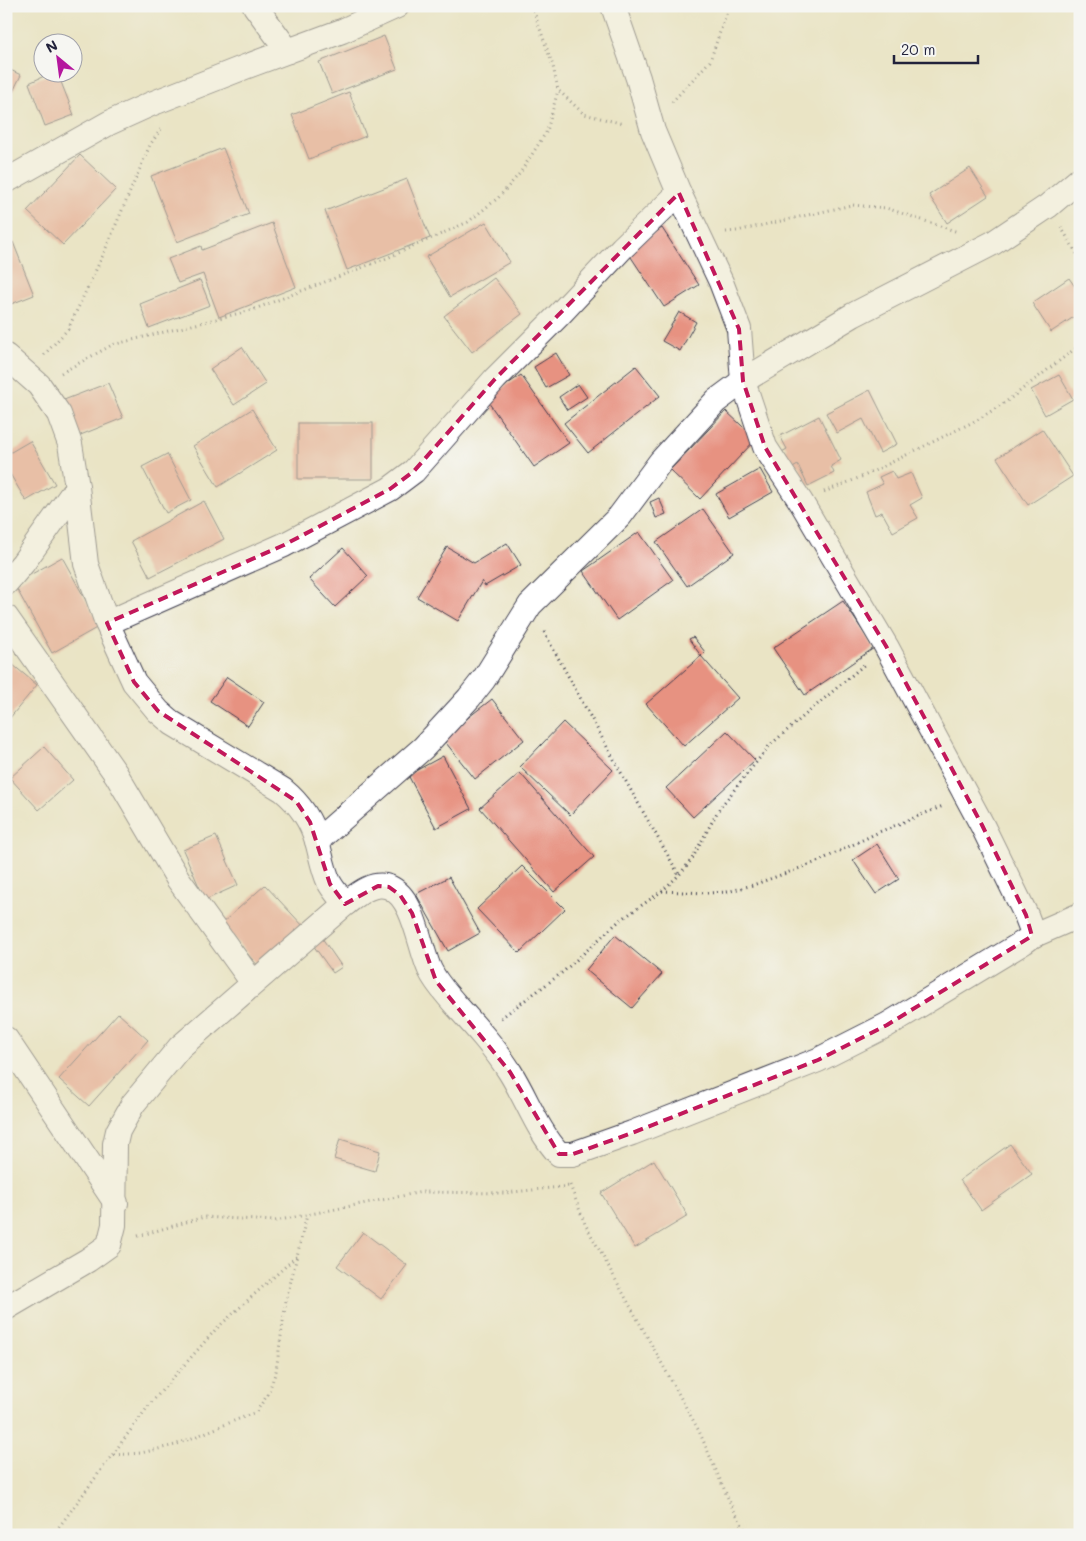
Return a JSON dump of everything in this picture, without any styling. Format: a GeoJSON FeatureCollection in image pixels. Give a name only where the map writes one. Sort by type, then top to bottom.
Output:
{"type":"FeatureCollection","features":[{"type":"Feature","properties":{"kind":"street"},"geometry":{"type":"LineString","coordinates":[[255,6],[288,51]]}},
{"type":"Feature","properties":{"kind":"street"},"geometry":{"type":"LineString","coordinates":[[6,181],[109,122],[342,31],[397,6]]}},
{"type":"Feature","properties":{"kind":"street"},"geometry":{"type":"LineString","coordinates":[[613,6],[638,78],[652,129],[679,193],[721,282],[739,329],[743,381],[765,447],[801,502],[886,646],[967,796],[1026,914],[1032,936]]}},
{"type":"Feature","properties":{"kind":"street"},"geometry":{"type":"LineString","coordinates":[[317,841],[423,748],[469,698],[484,679],[530,605],[620,516],[661,461],[716,401],[743,381],[853,315],[993,243],[1048,206],[1080,179]]}},
{"type":"Feature","properties":{"kind":"street"},"geometry":{"type":"LineString","coordinates":[[107,623],[284,545],[390,489],[414,471],[495,379],[622,248],[679,193]]}},
{"type":"Feature","properties":{"kind":"street"},"geometry":{"type":"LineString","coordinates":[[6,356],[32,379],[59,414],[70,444],[86,564],[107,623],[134,682],[158,711],[172,723],[283,790],[296,801],[310,822],[330,884],[345,904]]}},
{"type":"Feature","properties":{"kind":"street"},"geometry":{"type":"LineString","coordinates":[[6,583],[23,563],[77,487]]}},
{"type":"Feature","properties":{"kind":"street"},"geometry":{"type":"LineString","coordinates":[[6,617],[116,774],[178,879],[253,983]]}},
{"type":"Feature","properties":{"kind":"street"},"geometry":{"type":"LineString","coordinates":[[6,1308],[88,1260],[109,1245],[114,1225],[116,1203],[115,1144],[118,1131],[133,1104],[180,1047],[345,904],[368,888],[378,886],[389,887],[400,895],[412,913],[423,954],[436,981],[510,1072],[546,1138],[559,1154],[573,1154],[632,1133],[818,1060],[887,1026],[1032,936],[1080,915]]}},
{"type":"Feature","properties":{"kind":"street"},"geometry":{"type":"LineString","coordinates":[[6,1039],[116,1203]]}},
{"type":"Feature","properties":{"kind":"path"},"geometry":{"type":"LineString","coordinates":[[32,379],[112,345],[252,310],[387,258],[468,222],[498,198],[520,173],[547,131],[558,90],[553,66],[532,6]]}},
{"type":"Feature","properties":{"kind":"path"},"geometry":{"type":"LineString","coordinates":[[558,90],[584,114],[652,129],[673,100],[710,61],[729,6]]}},
{"type":"Feature","properties":{"kind":"path"},"geometry":{"type":"LineString","coordinates":[[32,379],[68,328],[103,255],[150,145],[165,124]]}},
{"type":"Feature","properties":{"kind":"path"},"geometry":{"type":"LineString","coordinates":[[698,235],[737,230],[852,206],[886,208],[993,243]]}},
{"type":"Feature","properties":{"kind":"path"},"geometry":{"type":"LineString","coordinates":[[1048,206],[1080,259]]}},
{"type":"Feature","properties":{"kind":"path"},"geometry":{"type":"LineString","coordinates":[[801,502],[866,475],[979,419],[1007,401],[1080,345]]}},
{"type":"Feature","properties":{"kind":"path"},"geometry":{"type":"LineString","coordinates":[[530,605],[679,875]]}},
{"type":"Feature","properties":{"kind":"path"},"geometry":{"type":"LineString","coordinates":[[480,1033],[563,972],[618,922],[662,891],[679,875],[692,859],[719,809],[770,745],[886,646]]}},
{"type":"Feature","properties":{"kind":"path"},"geometry":{"type":"LineString","coordinates":[[662,891],[727,892],[753,885],[817,862],[879,832],[967,796]]}},
{"type":"Feature","properties":{"kind":"path"},"geometry":{"type":"LineString","coordinates":[[559,1154],[585,1224],[699,1431],[731,1504],[748,1535]]}},
{"type":"Feature","properties":{"kind":"path"},"geometry":{"type":"LineString","coordinates":[[109,1245],[204,1217],[275,1221],[422,1192],[504,1193],[570,1186]]}},
{"type":"Feature","properties":{"kind":"path"},"geometry":{"type":"LineString","coordinates":[[113,1455],[141,1453],[175,1445],[256,1412],[268,1394],[276,1371],[286,1301],[307,1215]]}},
{"type":"Feature","properties":{"kind":"path"},"geometry":{"type":"LineString","coordinates":[[54,1535],[150,1404],[216,1329],[298,1256]]}},
{"type":"Feature","properties":{"kind":"highlighted area"},"geometry":{"type":"Polygon","coordinates":[[[679,193],[739,329],[743,381],[765,447],[886,646],[982,825],[1026,915],[1032,936],[887,1025],[818,1060],[632,1133],[573,1154],[559,1154],[510,1072],[436,981],[412,913],[400,895],[389,887],[378,886],[345,904],[330,884],[310,822],[296,801],[158,711],[134,682],[107,623],[284,545],[390,489],[414,471],[495,379],[679,193]]]}},
{"type":"Feature","properties":{"kind":"building"},"geometry":{"type":"Polygon","coordinates":[[[384,36],[397,69],[332,94],[319,62],[384,36]]]}},
{"type":"Feature","properties":{"kind":"building"},"geometry":{"type":"Polygon","coordinates":[[[6,68],[21,75],[6,106],[6,68]]]}},
{"type":"Feature","properties":{"kind":"building"},"geometry":{"type":"Polygon","coordinates":[[[61,82],[74,115],[45,126],[29,83],[61,82]]]}},
{"type":"Feature","properties":{"kind":"building"},"geometry":{"type":"Polygon","coordinates":[[[349,92],[366,136],[309,159],[292,115],[349,92]]]}},
{"type":"Feature","properties":{"kind":"building"},"geometry":{"type":"Polygon","coordinates":[[[223,148],[249,214],[177,242],[151,176],[223,148]]]}},
{"type":"Feature","properties":{"kind":"building"},"geometry":{"type":"Polygon","coordinates":[[[80,155],[116,189],[63,245],[27,211],[80,155]]]}},
{"type":"Feature","properties":{"kind":"building"},"geometry":{"type":"Polygon","coordinates":[[[970,168],[988,196],[947,223],[929,195],[970,168]]]}},
{"type":"Feature","properties":{"kind":"building"},"geometry":{"type":"Polygon","coordinates":[[[407,179],[430,238],[347,270],[325,211],[407,179]]]}},
{"type":"Feature","properties":{"kind":"building"},"geometry":{"type":"Polygon","coordinates":[[[486,222],[510,262],[450,297],[426,257],[486,222]]]}},
{"type":"Feature","properties":{"kind":"building"},"geometry":{"type":"Polygon","coordinates":[[[272,223],[296,287],[219,317],[203,274],[178,283],[168,259],[201,246],[202,250],[272,223]]]}},
{"type":"Feature","properties":{"kind":"building"},"geometry":{"type":"Polygon","coordinates":[[[662,228],[699,285],[664,307],[627,251],[662,228]]]}},
{"type":"Feature","properties":{"kind":"building"},"geometry":{"type":"Polygon","coordinates":[[[13,242],[34,295],[6,306],[6,245],[13,242]]]}},
{"type":"Feature","properties":{"kind":"building"},"geometry":{"type":"Polygon","coordinates":[[[494,278],[522,314],[472,352],[444,316],[494,278]]]}},
{"type":"Feature","properties":{"kind":"building"},"geometry":{"type":"Polygon","coordinates":[[[1069,278],[1080,294],[1080,313],[1051,332],[1032,303],[1069,278]]]}},
{"type":"Feature","properties":{"kind":"building"},"geometry":{"type":"Polygon","coordinates":[[[200,280],[210,305],[149,328],[140,304],[200,280]]]}},
{"type":"Feature","properties":{"kind":"building"},"geometry":{"type":"Polygon","coordinates":[[[679,312],[696,322],[680,351],[662,341],[679,312]]]}},
{"type":"Feature","properties":{"kind":"building"},"geometry":{"type":"Polygon","coordinates":[[[242,347],[266,384],[234,405],[210,369],[242,347]]]}},
{"type":"Feature","properties":{"kind":"building"},"geometry":{"type":"Polygon","coordinates":[[[556,353],[569,375],[546,388],[534,367],[556,353]]]}},
{"type":"Feature","properties":{"kind":"building"},"geometry":{"type":"Polygon","coordinates":[[[636,366],[660,396],[588,453],[564,423],[636,366]]]}},
{"type":"Feature","properties":{"kind":"building"},"geometry":{"type":"Polygon","coordinates":[[[521,375],[569,443],[534,467],[486,399],[521,375]]]}},
{"type":"Feature","properties":{"kind":"building"},"geometry":{"type":"Polygon","coordinates":[[[1059,375],[1073,399],[1045,415],[1031,390],[1059,375]]]}},
{"type":"Feature","properties":{"kind":"building"},"geometry":{"type":"Polygon","coordinates":[[[108,383],[123,418],[78,436],[64,400],[108,383]]]}},
{"type":"Feature","properties":{"kind":"building"},"geometry":{"type":"Polygon","coordinates":[[[578,384],[587,397],[567,410],[559,397],[578,384]]]}},
{"type":"Feature","properties":{"kind":"building"},"geometry":{"type":"Polygon","coordinates":[[[870,390],[897,444],[880,453],[863,419],[837,433],[826,413],[870,390]]]}},
{"type":"Feature","properties":{"kind":"building"},"geometry":{"type":"Polygon","coordinates":[[[252,409],[277,450],[218,487],[193,446],[252,409]]]}},
{"type":"Feature","properties":{"kind":"building"},"geometry":{"type":"Polygon","coordinates":[[[726,411],[756,439],[700,499],[670,470],[726,411]]]}},
{"type":"Feature","properties":{"kind":"building"},"geometry":{"type":"Polygon","coordinates":[[[819,416],[841,460],[831,466],[834,473],[808,486],[798,465],[789,470],[780,453],[787,449],[780,436],[819,416]]]}},
{"type":"Feature","properties":{"kind":"building"},"geometry":{"type":"Polygon","coordinates":[[[298,423],[373,423],[373,479],[298,479],[298,423]]]}},
{"type":"Feature","properties":{"kind":"building"},"geometry":{"type":"Polygon","coordinates":[[[1042,429],[1073,476],[1028,505],[997,458],[1042,429]]]}},
{"type":"Feature","properties":{"kind":"building"},"geometry":{"type":"Polygon","coordinates":[[[30,441],[55,484],[26,501],[6,467],[6,455],[30,441]]]}},
{"type":"Feature","properties":{"kind":"building"},"geometry":{"type":"Polygon","coordinates":[[[167,454],[191,500],[166,513],[142,467],[167,454]]]}},
{"type":"Feature","properties":{"kind":"building"},"geometry":{"type":"Polygon","coordinates":[[[760,469],[773,492],[729,517],[716,494],[760,469]]]}},
{"type":"Feature","properties":{"kind":"building"},"geometry":{"type":"Polygon","coordinates":[[[892,471],[896,479],[911,473],[922,498],[910,505],[918,518],[893,532],[882,512],[875,515],[866,492],[883,484],[879,477],[892,471]]]}},
{"type":"Feature","properties":{"kind":"building"},"geometry":{"type":"Polygon","coordinates":[[[659,498],[666,514],[656,518],[650,502],[659,498]]]}},
{"type":"Feature","properties":{"kind":"building"},"geometry":{"type":"Polygon","coordinates":[[[204,501],[224,539],[150,577],[131,541],[204,501]]]}},
{"type":"Feature","properties":{"kind":"building"},"geometry":{"type":"Polygon","coordinates":[[[703,509],[734,553],[687,586],[656,542],[703,509]]]}},
{"type":"Feature","properties":{"kind":"building"},"geometry":{"type":"Polygon","coordinates":[[[639,532],[673,580],[617,620],[583,571],[639,532]]]}},
{"type":"Feature","properties":{"kind":"building"},"geometry":{"type":"Polygon","coordinates":[[[507,543],[521,565],[485,586],[482,581],[458,621],[417,597],[447,547],[474,563],[507,543]]]}},
{"type":"Feature","properties":{"kind":"building"},"geometry":{"type":"Polygon","coordinates":[[[343,548],[368,576],[335,607],[309,579],[343,548]]]}},
{"type":"Feature","properties":{"kind":"building"},"geometry":{"type":"Polygon","coordinates":[[[62,557],[100,626],[52,653],[14,584],[62,557]]]}},
{"type":"Feature","properties":{"kind":"building"},"geometry":{"type":"Polygon","coordinates":[[[843,601],[874,648],[805,695],[773,648],[843,601]]]}},
{"type":"Feature","properties":{"kind":"building"},"geometry":{"type":"Polygon","coordinates":[[[693,637],[705,652],[701,656],[689,639],[693,637]]]}},
{"type":"Feature","properties":{"kind":"building"},"geometry":{"type":"Polygon","coordinates":[[[701,656],[738,698],[684,746],[646,704],[701,656]]]}},
{"type":"Feature","properties":{"kind":"building"},"geometry":{"type":"Polygon","coordinates":[[[6,659],[37,685],[9,719],[6,717],[6,659]]]}},
{"type":"Feature","properties":{"kind":"building"},"geometry":{"type":"Polygon","coordinates":[[[227,677],[264,702],[248,726],[210,701],[227,677]]]}},
{"type":"Feature","properties":{"kind":"building"},"geometry":{"type":"Polygon","coordinates":[[[492,699],[524,740],[475,779],[442,738],[492,699]]]}},
{"type":"Feature","properties":{"kind":"building"},"geometry":{"type":"Polygon","coordinates":[[[563,722],[613,770],[570,815],[520,767],[563,722]]]}},
{"type":"Feature","properties":{"kind":"building"},"geometry":{"type":"Polygon","coordinates":[[[727,731],[755,760],[693,817],[666,788],[727,731]]]}},
{"type":"Feature","properties":{"kind":"building"},"geometry":{"type":"Polygon","coordinates":[[[44,747],[73,780],[39,810],[10,778],[44,747]]]}},
{"type":"Feature","properties":{"kind":"building"},"geometry":{"type":"Polygon","coordinates":[[[443,756],[471,809],[436,828],[408,775],[443,756]]]}},
{"type":"Feature","properties":{"kind":"building"},"geometry":{"type":"Polygon","coordinates":[[[520,773],[594,857],[554,892],[480,808],[520,773]]]}},
{"type":"Feature","properties":{"kind":"building"},"geometry":{"type":"Polygon","coordinates":[[[216,836],[238,885],[205,900],[183,850],[216,836]]]}},
{"type":"Feature","properties":{"kind":"building"},"geometry":{"type":"Polygon","coordinates":[[[877,844],[899,879],[876,894],[853,860],[877,844]]]}},
{"type":"Feature","properties":{"kind":"building"},"geometry":{"type":"Polygon","coordinates":[[[522,866],[565,909],[519,953],[477,909],[522,866]]]}},
{"type":"Feature","properties":{"kind":"building"},"geometry":{"type":"Polygon","coordinates":[[[449,877],[480,933],[448,951],[416,894],[449,877]]]}},
{"type":"Feature","properties":{"kind":"building"},"geometry":{"type":"Polygon","coordinates":[[[265,885],[305,928],[260,968],[221,924],[265,885]]]}},
{"type":"Feature","properties":{"kind":"building"},"geometry":{"type":"Polygon","coordinates":[[[615,935],[662,974],[632,1008],[586,970],[615,935]]]}},
{"type":"Feature","properties":{"kind":"building"},"geometry":{"type":"Polygon","coordinates":[[[322,938],[342,967],[333,973],[313,945],[322,938]]]}},
{"type":"Feature","properties":{"kind":"building"},"geometry":{"type":"Polygon","coordinates":[[[118,1013],[148,1040],[89,1106],[59,1079],[118,1013]]]}},
{"type":"Feature","properties":{"kind":"building"},"geometry":{"type":"Polygon","coordinates":[[[340,1139],[380,1151],[375,1171],[334,1159],[340,1139]]]}},
{"type":"Feature","properties":{"kind":"building"},"geometry":{"type":"Polygon","coordinates":[[[1010,1144],[1032,1174],[981,1210],[960,1180],[1010,1144]]]}},
{"type":"Feature","properties":{"kind":"building"},"geometry":{"type":"Polygon","coordinates":[[[654,1160],[688,1216],[635,1248],[601,1193],[654,1160]]]}},
{"type":"Feature","properties":{"kind":"building"},"geometry":{"type":"Polygon","coordinates":[[[363,1232],[407,1265],[381,1299],[337,1266],[363,1232]]]}}]}
